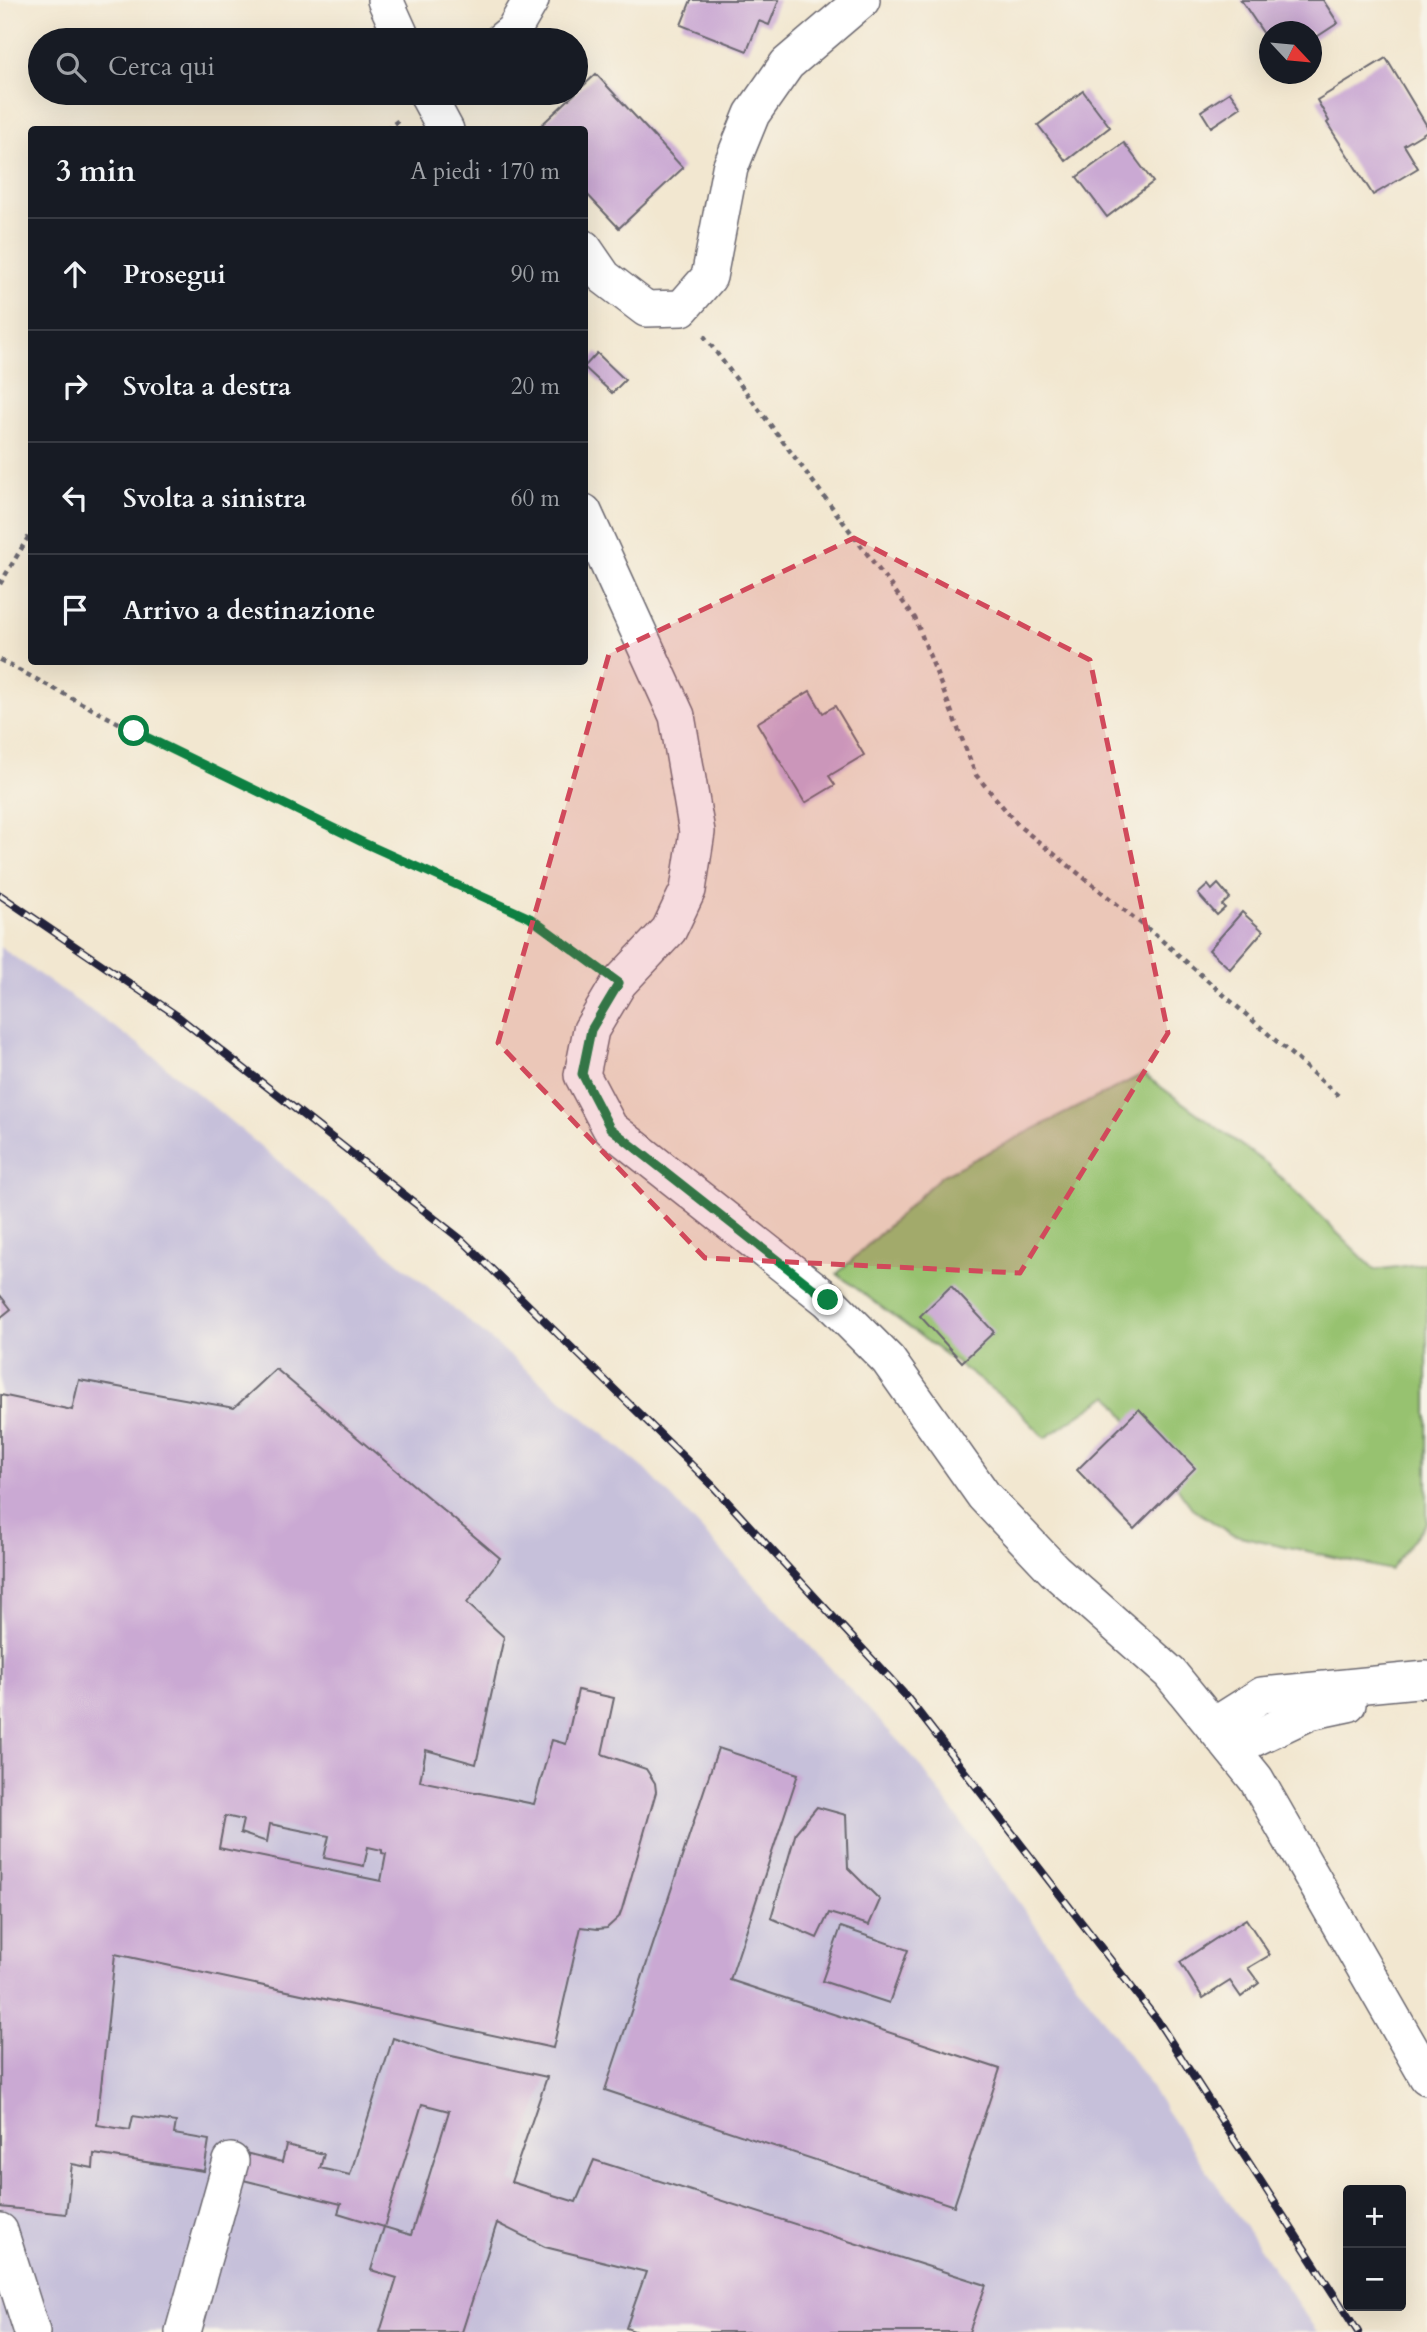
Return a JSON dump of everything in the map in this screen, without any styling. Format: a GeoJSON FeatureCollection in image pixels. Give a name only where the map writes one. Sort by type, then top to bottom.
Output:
{"type":"FeatureCollection","features":[{"type":"Feature","properties":{"kind":"street"},"geometry":{"type":"LineString","coordinates":[[385,0],[398,28]]}},
{"type":"Feature","properties":{"kind":"street"},"geometry":{"type":"LineString","coordinates":[[515,28],[531,0]]}},
{"type":"Feature","properties":{"kind":"street"},"geometry":{"type":"LineString","coordinates":[[588,254],[604,277],[646,309],[682,308],[709,277],[730,168],[752,114],[787,64],[862,0]]}},
{"type":"Feature","properties":{"kind":"street"},"geometry":{"type":"LineString","coordinates":[[588,521],[677,716],[697,832],[688,890],[669,930],[619,983],[591,1030],[582,1074],[610,1128],[828,1300],[888,1360],[984,1496],[1054,1570],[1170,1673],[1256,1779],[1427,2077]]}},
{"type":"Feature","properties":{"kind":"street"},"geometry":{"type":"LineString","coordinates":[[1222,1737],[1262,1695],[1427,1679]]}},
{"type":"Feature","properties":{"kind":"street"},"geometry":{"type":"LineString","coordinates":[[1222,1737],[1360,1701],[1427,1703]]}},
{"type":"Feature","properties":{"kind":"street"},"geometry":{"type":"LineString","coordinates":[[183,2332],[231,2161]]}},
{"type":"Feature","properties":{"kind":"street"},"geometry":{"type":"LineString","coordinates":[[0,2231],[32,2332]]}},
{"type":"Feature","properties":{"kind":"path"},"geometry":{"type":"LineString","coordinates":[[682,308],[758,405],[915,618],[976,775],[1019,826],[1158,937],[1341,1098]]}},
{"type":"Feature","properties":{"kind":"path"},"geometry":{"type":"LineString","coordinates":[[0,584],[28,538]]}},
{"type":"Feature","properties":{"kind":"path"},"geometry":{"type":"LineString","coordinates":[[0,660],[134,731],[352,837],[530,918],[619,983]]}},
{"type":"Feature","properties":{"kind":"highlighted area"},"geometry":{"type":"Polygon","coordinates":[[[854,538],[1090,660],[1168,1033],[1020,1273],[705,1258],[498,1043],[609,654],[854,538]]]}},
{"type":"Feature","properties":{"kind":"shaded area"},"geometry":{"type":"Polygon","coordinates":[[[0,947],[140,1045],[646,1470],[917,1761],[1134,2063],[1317,2332],[0,2332],[0,947]]]}},
{"type":"Feature","properties":{"kind":"green space"},"geometry":{"type":"Polygon","coordinates":[[[1143,1074],[1267,1164],[1375,1270],[1427,1263],[1427,1522],[1390,1570],[1231,1534],[1192,1508],[1109,1395],[1045,1438],[1013,1405],[837,1274],[941,1176],[1143,1074]]]}},
{"type":"Feature","properties":{"kind":"building"},"geometry":{"type":"Polygon","coordinates":[[[691,0],[779,0],[769,25],[759,21],[747,51],[681,25],[691,0]]]}},
{"type":"Feature","properties":{"kind":"building"},"geometry":{"type":"Polygon","coordinates":[[[1241,0],[1323,0],[1338,23],[1322,33],[1322,21],[1259,21],[1259,27],[1241,0]]]}},
{"type":"Feature","properties":{"kind":"building"},"geometry":{"type":"Polygon","coordinates":[[[1386,58],[1427,126],[1427,131],[1404,145],[1418,168],[1373,195],[1327,123],[1329,121],[1317,100],[1386,58]]]}},
{"type":"Feature","properties":{"kind":"building"},"geometry":{"type":"Polygon","coordinates":[[[596,74],[683,168],[619,228],[588,195],[588,126],[540,126],[563,105],[588,105],[588,81],[596,74]]]}},
{"type":"Feature","properties":{"kind":"building"},"geometry":{"type":"Polygon","coordinates":[[[1083,91],[1110,127],[1066,161],[1038,125],[1083,91]]]}},
{"type":"Feature","properties":{"kind":"building"},"geometry":{"type":"Polygon","coordinates":[[[1230,92],[1241,107],[1211,127],[1201,111],[1230,92]]]}},
{"type":"Feature","properties":{"kind":"building"},"geometry":{"type":"Polygon","coordinates":[[[1124,143],[1153,182],[1107,217],[1077,177],[1124,143]]]}},
{"type":"Feature","properties":{"kind":"building"},"geometry":{"type":"Polygon","coordinates":[[[597,353],[625,380],[612,393],[588,371],[588,363],[597,353]]]}},
{"type":"Feature","properties":{"kind":"building"},"geometry":{"type":"Polygon","coordinates":[[[810,691],[823,713],[835,706],[864,755],[829,776],[835,785],[805,803],[757,723],[810,691]]]}},
{"type":"Feature","properties":{"kind":"building"},"geometry":{"type":"Polygon","coordinates":[[[1218,884],[1230,898],[1222,905],[1225,908],[1217,915],[1198,894],[1208,885],[1212,890],[1218,884]]]}},
{"type":"Feature","properties":{"kind":"building"},"geometry":{"type":"Polygon","coordinates":[[[1242,912],[1263,931],[1230,969],[1209,950],[1242,912]]]}},
{"type":"Feature","properties":{"kind":"building"},"geometry":{"type":"Polygon","coordinates":[[[951,1286],[994,1332],[962,1362],[920,1316],[951,1286]]]}},
{"type":"Feature","properties":{"kind":"building"},"geometry":{"type":"Polygon","coordinates":[[[0,1295],[11,1309],[0,1318],[0,1295]]]}},
{"type":"Feature","properties":{"kind":"building"},"geometry":{"type":"Polygon","coordinates":[[[276,1369],[500,1558],[467,1603],[504,1637],[476,1764],[426,1750],[420,1781],[534,1804],[552,1740],[566,1744],[578,1690],[614,1698],[602,1754],[646,1769],[655,1783],[656,1792],[622,1909],[619,1917],[607,1928],[581,1927],[553,2048],[115,1954],[97,2125],[130,2130],[133,2116],[176,2122],[174,2134],[209,2140],[204,2171],[94,2154],[93,2168],[72,2164],[66,2214],[0,2207],[1,1395],[72,1410],[79,1380],[234,1408],[276,1369]],[[225,1816],[219,1848],[381,1881],[386,1854],[382,1853],[382,1850],[368,1847],[364,1866],[324,1858],[329,1836],[270,1824],[267,1842],[240,1833],[243,1820],[225,1816]]]}},
{"type":"Feature","properties":{"kind":"building"},"geometry":{"type":"Polygon","coordinates":[[[1139,1409],[1195,1468],[1134,1529],[1077,1470],[1139,1409]]]}},
{"type":"Feature","properties":{"kind":"building"},"geometry":{"type":"Polygon","coordinates":[[[718,1748],[798,1774],[730,1980],[1000,2069],[954,2206],[605,2090],[718,1748]]]}},
{"type":"Feature","properties":{"kind":"building"},"geometry":{"type":"Polygon","coordinates":[[[817,1807],[846,1815],[848,1868],[880,1900],[869,1925],[829,1913],[817,1938],[771,1918],[796,1832],[817,1807]]]}},
{"type":"Feature","properties":{"kind":"building"},"geometry":{"type":"Polygon","coordinates":[[[1246,1919],[1270,1955],[1248,1968],[1259,1983],[1241,1997],[1230,1981],[1203,1998],[1180,1962],[1246,1919]]]}},
{"type":"Feature","properties":{"kind":"building"},"geometry":{"type":"Polygon","coordinates":[[[841,1927],[908,1950],[889,2003],[822,1981],[841,1927]]]}},
{"type":"Feature","properties":{"kind":"building"},"geometry":{"type":"Polygon","coordinates":[[[393,2038],[438,2053],[547,2077],[511,2182],[576,2202],[594,2160],[986,2285],[969,2332],[637,2332],[626,2328],[646,2272],[545,2247],[497,2223],[462,2332],[380,2332],[397,2278],[371,2270],[384,2227],[338,2213],[341,2204],[239,2179],[245,2153],[282,2162],[286,2145],[324,2154],[320,2168],[350,2175],[393,2038]],[[422,2104],[384,2227],[411,2235],[449,2111],[422,2104]]]}},
{"type":"Feature","properties":{"kind":"railway"},"geometry":{"type":"LineString","coordinates":[[0,895],[176,1015],[463,1241],[711,1484],[906,1696],[1157,2020],[1358,2332]]}},
{"type":"Feature","properties":{"kind":"route"},"geometry":{"type":"LineString","coordinates":[[134,731],[364,843],[530,918],[619,983],[591,1030],[582,1074],[610,1128],[828,1300]]}}]}
